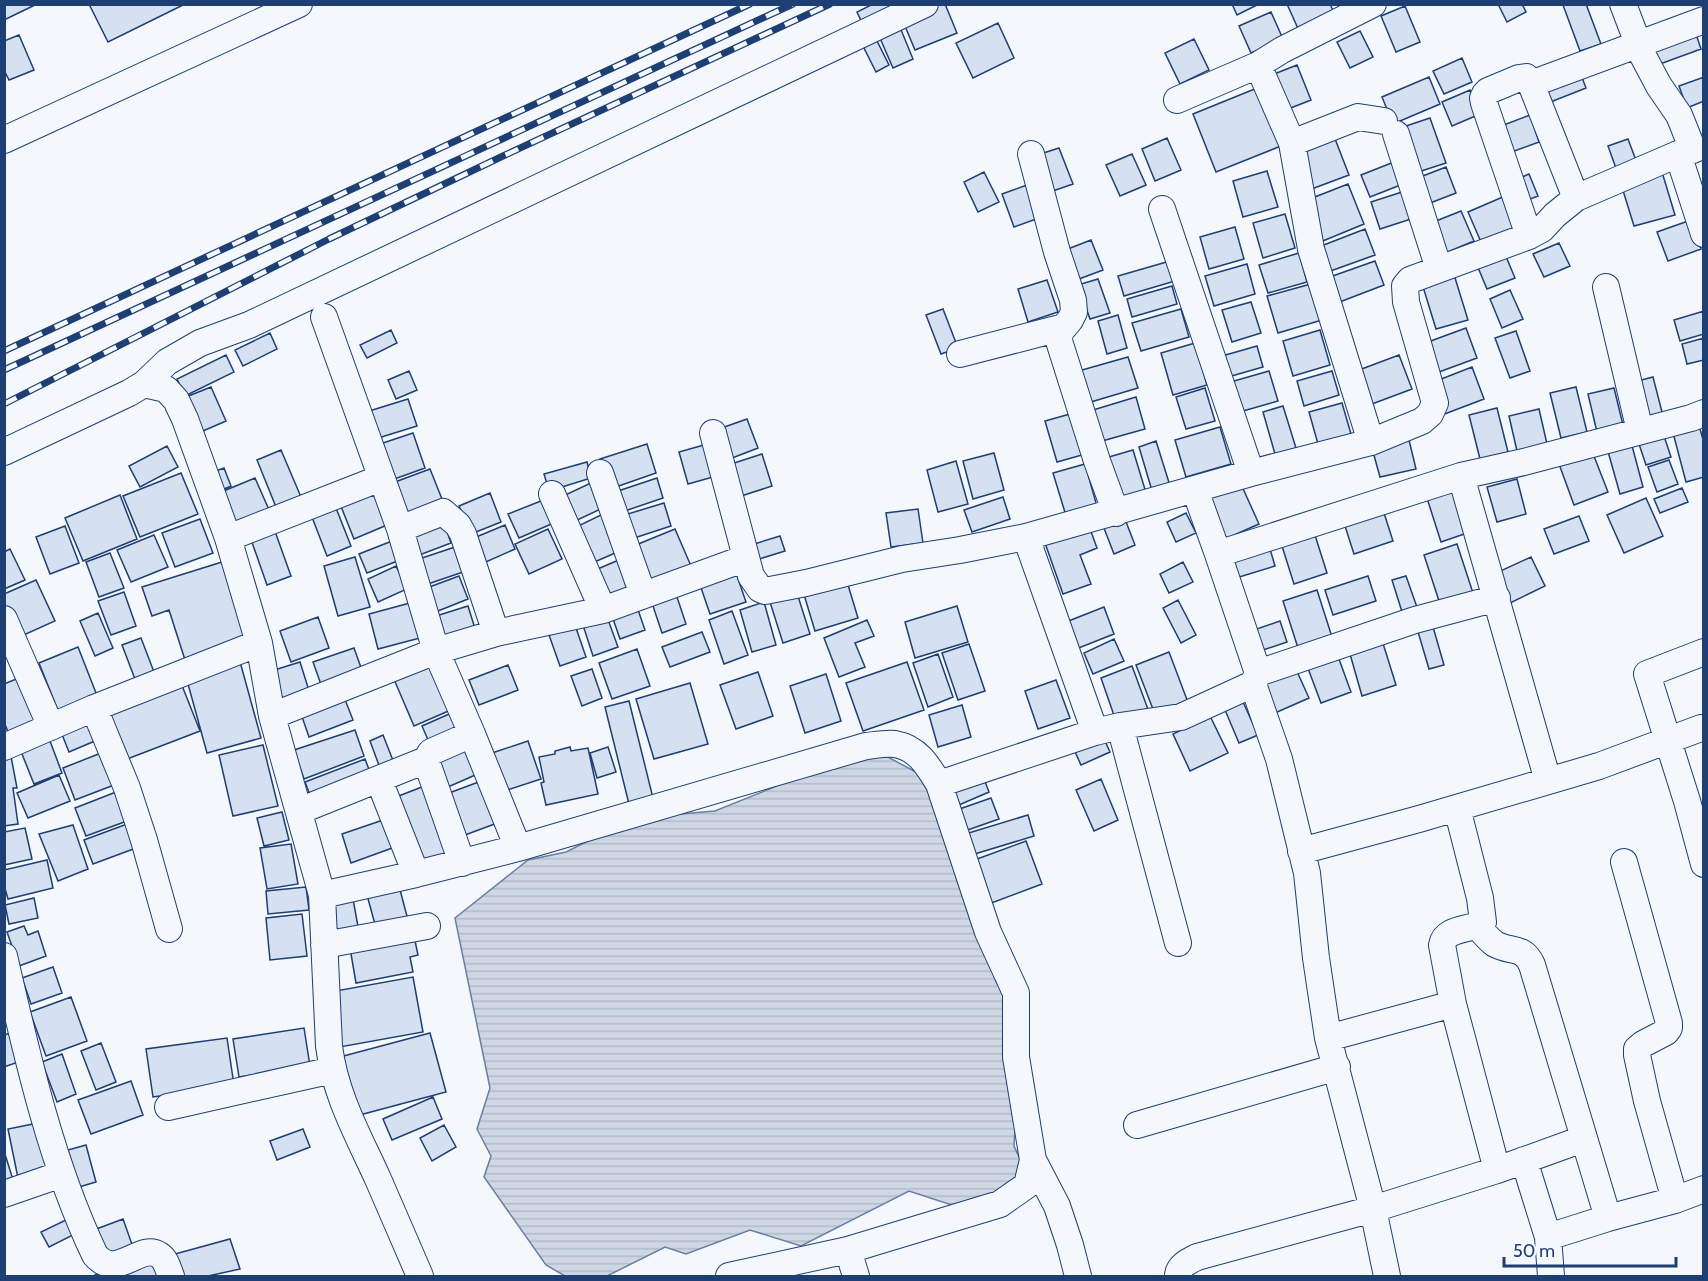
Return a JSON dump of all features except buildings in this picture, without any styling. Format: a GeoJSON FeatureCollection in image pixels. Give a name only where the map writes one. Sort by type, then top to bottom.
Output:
{"type":"FeatureCollection","features":[{"type":"Feature","properties":{"kind":"street"},"geometry":{"type":"LineString","coordinates":[[4,140],[299,4]]}},
{"type":"Feature","properties":{"kind":"street"},"geometry":{"type":"LineString","coordinates":[[4,452],[129,393],[144,384],[166,362],[200,343],[249,325],[925,4]]}},
{"type":"Feature","properties":{"kind":"street"},"geometry":{"type":"LineString","coordinates":[[1177,100],[1258,65],[1282,50],[1373,4]]}},
{"type":"Feature","properties":{"kind":"street"},"geometry":{"type":"LineString","coordinates":[[1623,4],[1652,74],[1679,115],[1692,150],[1704,234]]}},
{"type":"Feature","properties":{"kind":"street"},"geometry":{"type":"LineString","coordinates":[[1531,84],[1704,20]]}},
{"type":"Feature","properties":{"kind":"street"},"geometry":{"type":"LineString","coordinates":[[1258,65],[1292,143],[1311,249],[1371,442]]}},
{"type":"Feature","properties":{"kind":"street"},"geometry":{"type":"LineString","coordinates":[[1529,236],[1483,98],[1488,92],[1526,77],[1531,84],[1576,198]]}},
{"type":"Feature","properties":{"kind":"street"},"geometry":{"type":"LineString","coordinates":[[1292,143],[1358,117],[1390,127],[1438,269]]}},
{"type":"Feature","properties":{"kind":"street"},"geometry":{"type":"LineString","coordinates":[[713,432],[751,576],[755,584],[765,591],[902,560],[1026,537],[1251,473],[1371,442],[1422,421],[1430,414],[1435,403],[1406,302],[1405,286],[1410,280],[1529,236],[1542,228],[1555,214],[1576,198],[1692,150]]}},
{"type":"Feature","properties":{"kind":"street"},"geometry":{"type":"LineString","coordinates":[[1031,154],[1057,252],[1073,300],[1074,312],[1059,333],[1059,341],[1116,513]]}},
{"type":"Feature","properties":{"kind":"street"},"geometry":{"type":"LineString","coordinates":[[1162,209],[1251,473]]}},
{"type":"Feature","properties":{"kind":"street"},"geometry":{"type":"LineString","coordinates":[[1606,287],[1640,431]]}},
{"type":"Feature","properties":{"kind":"street"},"geometry":{"type":"LineString","coordinates":[[324,317],[400,529],[436,651],[518,848]]}},
{"type":"Feature","properties":{"kind":"street"},"geometry":{"type":"LineString","coordinates":[[960,354],[1064,327]]}},
{"type":"Feature","properties":{"kind":"street"},"geometry":{"type":"LineString","coordinates":[[144,384],[166,389],[176,400],[228,538],[259,643],[272,716],[322,895],[329,1046],[333,1070],[345,1110],[420,1276]]}},
{"type":"Feature","properties":{"kind":"street"},"geometry":{"type":"LineString","coordinates":[[1218,554],[1461,476],[1524,462],[1704,413]]}},
{"type":"Feature","properties":{"kind":"street"},"geometry":{"type":"LineString","coordinates":[[600,473],[643,595]]}},
{"type":"Feature","properties":{"kind":"street"},"geometry":{"type":"LineString","coordinates":[[1461,476],[1548,781]]}},
{"type":"Feature","properties":{"kind":"street"},"geometry":{"type":"LineString","coordinates":[[228,538],[381,478]]}},
{"type":"Feature","properties":{"kind":"street"},"geometry":{"type":"LineString","coordinates":[[1195,490],[1218,554],[1279,759],[1307,873],[1316,958],[1328,1038],[1373,1209],[1387,1276]]}},
{"type":"Feature","properties":{"kind":"street"},"geometry":{"type":"LineString","coordinates":[[552,494],[603,610]]}},
{"type":"Feature","properties":{"kind":"street"},"geometry":{"type":"LineString","coordinates":[[400,529],[443,512],[458,525],[496,633]]}},
{"type":"Feature","properties":{"kind":"street"},"geometry":{"type":"LineString","coordinates":[[1026,537],[1095,732]]}},
{"type":"Feature","properties":{"kind":"street"},"geometry":{"type":"LineString","coordinates":[[272,716],[436,651],[496,633],[603,610],[746,558]]}},
{"type":"Feature","properties":{"kind":"street"},"geometry":{"type":"LineString","coordinates":[[939,784],[1095,732],[1181,717],[1255,679],[1414,620],[1497,598]]}},
{"type":"Feature","properties":{"kind":"street"},"geometry":{"type":"LineString","coordinates":[[4,619],[51,726]]}},
{"type":"Feature","properties":{"kind":"street"},"geometry":{"type":"LineString","coordinates":[[7,740],[51,726],[259,643]]}},
{"type":"Feature","properties":{"kind":"street"},"geometry":{"type":"LineString","coordinates":[[1704,652],[1647,674],[1704,864]]}},
{"type":"Feature","properties":{"kind":"street"},"geometry":{"type":"LineString","coordinates":[[94,708],[144,840],[169,928]]}},
{"type":"Feature","properties":{"kind":"street"},"geometry":{"type":"LineString","coordinates":[[1120,726],[1178,943]]}},
{"type":"Feature","properties":{"kind":"street"},"geometry":{"type":"LineString","coordinates":[[1301,851],[1599,766],[1701,728]]}},
{"type":"Feature","properties":{"kind":"street"},"geometry":{"type":"LineString","coordinates":[[299,811],[426,760],[431,752],[472,734]]}},
{"type":"Feature","properties":{"kind":"street"},"geometry":{"type":"LineString","coordinates":[[322,895],[518,848],[866,746],[895,744],[909,749],[923,759],[939,784],[988,932],[1016,993],[1016,1057],[1033,1160],[1057,1206],[1078,1276]]}},
{"type":"Feature","properties":{"kind":"street"},"geometry":{"type":"LineString","coordinates":[[426,760],[462,863]]}},
{"type":"Feature","properties":{"kind":"street"},"geometry":{"type":"LineString","coordinates":[[379,780],[416,874]]}},
{"type":"Feature","properties":{"kind":"street"},"geometry":{"type":"LineString","coordinates":[[1457,808],[1483,911],[1483,922],[1477,926],[1456,931],[1443,939],[1443,954],[1453,1004],[1497,1170]]}},
{"type":"Feature","properties":{"kind":"street"},"geometry":{"type":"LineString","coordinates":[[1624,862],[1669,1023],[1666,1032],[1637,1049],[1637,1055],[1647,1101],[1675,1200]]}},
{"type":"Feature","properties":{"kind":"street"},"geometry":{"type":"LineString","coordinates":[[324,945],[427,926]]}},
{"type":"Feature","properties":{"kind":"street"},"geometry":{"type":"LineString","coordinates":[[1477,926],[1495,944],[1523,952],[1529,957],[1608,1218]]}},
{"type":"Feature","properties":{"kind":"street"},"geometry":{"type":"LineString","coordinates":[[4,956],[34,1077],[62,1174],[95,1256],[101,1262],[112,1264],[124,1262],[144,1253],[153,1253],[165,1261],[171,1276]]}},
{"type":"Feature","properties":{"kind":"street"},"geometry":{"type":"LineString","coordinates":[[1328,1038],[1453,1004]]}},
{"type":"Feature","properties":{"kind":"street"},"geometry":{"type":"LineString","coordinates":[[1137,1125],[1337,1067]]}},
{"type":"Feature","properties":{"kind":"street"},"geometry":{"type":"LineString","coordinates":[[168,1107],[333,1070]]}},
{"type":"Feature","properties":{"kind":"street"},"geometry":{"type":"LineString","coordinates":[[1178,1276],[1185,1263],[1197,1257],[1373,1209],[1497,1170],[1583,1139]]}},
{"type":"Feature","properties":{"kind":"street"},"geometry":{"type":"LineString","coordinates":[[729,1276],[848,1251],[1000,1204],[1027,1185],[1033,1160]]}},
{"type":"Feature","properties":{"kind":"street"},"geometry":{"type":"LineString","coordinates":[[1524,1160],[1548,1238],[1551,1276]]}},
{"type":"Feature","properties":{"kind":"street"},"geometry":{"type":"LineString","coordinates":[[4,1194],[62,1174]]}},
{"type":"Feature","properties":{"kind":"street"},"geometry":{"type":"LineString","coordinates":[[1548,1238],[1608,1218],[1675,1200],[1704,1189]]}},
{"type":"Feature","properties":{"kind":"street"},"geometry":{"type":"LineString","coordinates":[[848,1251],[856,1276]]}},
{"type":"Feature","properties":{"kind":"shaded area"},"geometry":{"type":"Polygon","coordinates":[[[871,748],[929,779],[996,982],[1006,996],[1016,1111],[1014,1146],[1027,1174],[970,1211],[909,1191],[801,1246],[750,1230],[686,1254],[665,1247],[607,1276],[565,1276],[546,1265],[484,1177],[491,1156],[477,1129],[490,1088],[455,918],[528,860],[566,852],[634,818],[715,811],[871,748]]]}},
{"type":"Feature","properties":{"kind":"railway"},"geometry":{"type":"LineString","coordinates":[[4,351],[750,4]]}},
{"type":"Feature","properties":{"kind":"railway"},"geometry":{"type":"LineString","coordinates":[[4,370],[793,4]]}},
{"type":"Feature","properties":{"kind":"railway"},"geometry":{"type":"LineString","coordinates":[[4,404],[329,239],[830,4]]}}]}
